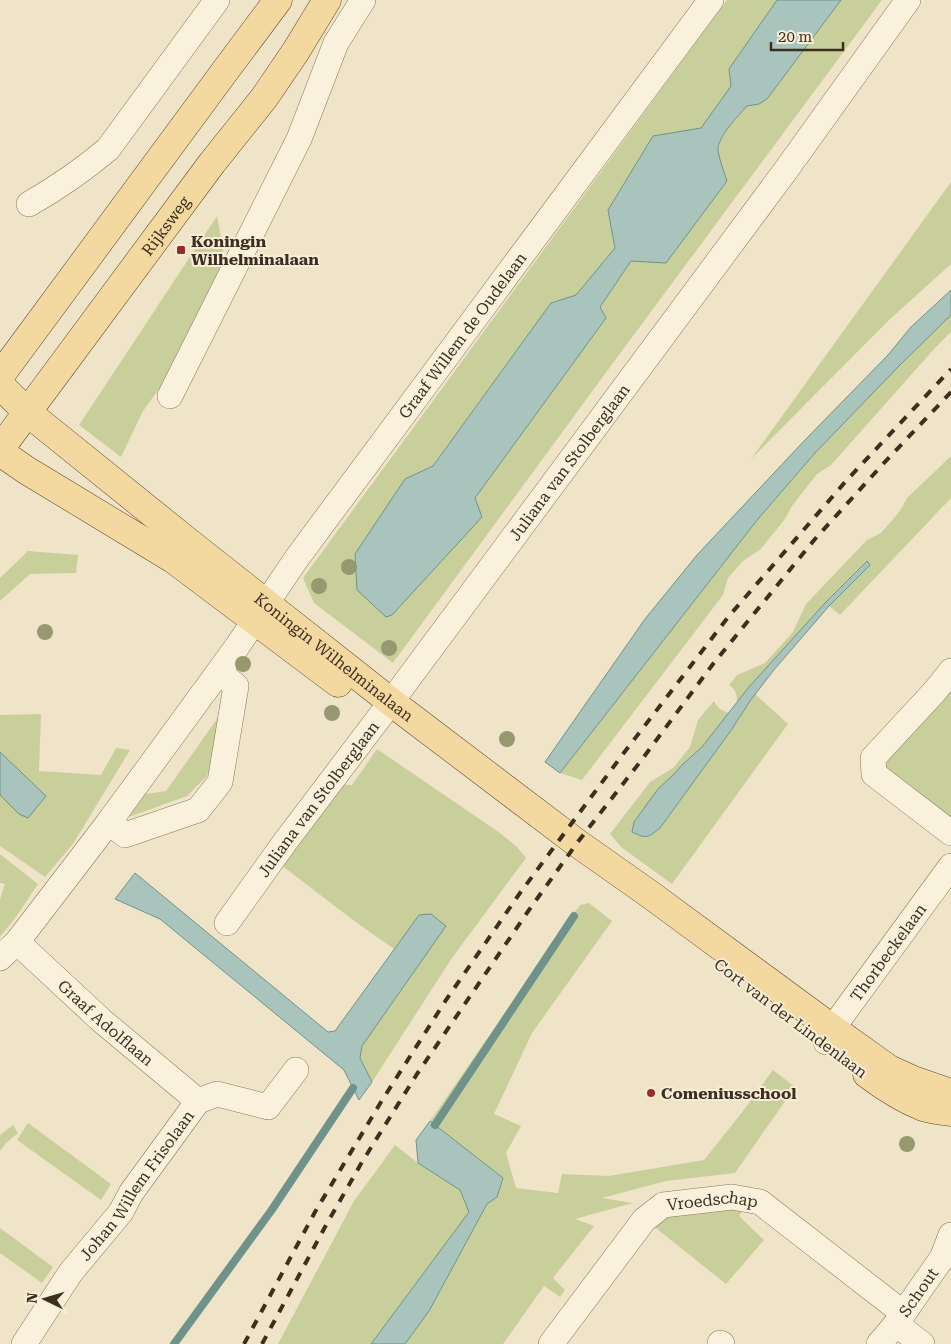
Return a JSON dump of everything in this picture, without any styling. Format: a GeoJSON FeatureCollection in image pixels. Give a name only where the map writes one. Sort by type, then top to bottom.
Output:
{"type":"FeatureCollection","features":[{"type":"Feature","properties":{"kind":"main road"},"geometry":{"type":"LineString","coordinates":[[0,376],[278,0]]}},
{"type":"Feature","properties":{"kind":"main road","name":"Rijksweg"},"geometry":{"type":"LineString","coordinates":[[0,450],[212,163],[264,98],[296,51],[327,0]]}},
{"type":"Feature","properties":{"kind":"main road","name":"Koningin Wilhelminalaan"},"geometry":{"type":"LineString","coordinates":[[0,385],[27,412],[261,611],[386,709],[577,843],[644,900]]}},
{"type":"Feature","properties":{"kind":"main road","name":"Koningin Wilhelminalaan"},"geometry":{"type":"LineString","coordinates":[[0,450],[26,470],[261,611]]}},
{"type":"Feature","properties":{"kind":"main road","name":"Cort van der Lindenlaan"},"geometry":{"type":"LineString","coordinates":[[644,900],[829,1035],[889,1069],[913,1080],[951,1093]]}},
{"type":"Feature","properties":{"kind":"main road","name":"Cort van der Lindenlaan"},"geometry":{"type":"LineString","coordinates":[[829,1035],[877,1082],[924,1108],[951,1112]]}},
{"type":"Feature","properties":{"kind":"street"},"geometry":{"type":"LineString","coordinates":[[29,204],[55,189],[108,149],[217,0]]}},
{"type":"Feature","properties":{"kind":"street"},"geometry":{"type":"LineString","coordinates":[[170,396],[299,139],[336,43],[363,0]]}},
{"type":"Feature","properties":{"kind":"street","name":"Graaf Willem de Oudelaan"},"geometry":{"type":"LineString","coordinates":[[8,950],[109,822],[219,672],[297,558],[711,0]]}},
{"type":"Feature","properties":{"kind":"street","name":"Juliana van Stolberglaan"},"geometry":{"type":"LineString","coordinates":[[227,923],[285,842],[786,170],[908,0]]}},
{"type":"Feature","properties":{"kind":"street","name":"Koningin Wilhelminalaan"},"geometry":{"type":"LineString","coordinates":[[0,402],[9,407],[27,412]]}},
{"type":"Feature","properties":{"kind":"street"},"geometry":{"type":"LineString","coordinates":[[951,671],[873,758],[874,774],[951,833]]}},
{"type":"Feature","properties":{"kind":"street"},"geometry":{"type":"LineString","coordinates":[[109,822],[126,834],[198,810],[220,782],[236,686],[219,672]]}},
{"type":"Feature","properties":{"kind":"street","name":"Thorbeckelaan"},"geometry":{"type":"LineString","coordinates":[[829,1035],[951,866]]}},
{"type":"Feature","properties":{"kind":"street","name":"Graaf Adolflaan"},"geometry":{"type":"LineString","coordinates":[[8,950],[102,1021],[198,1101]]}},
{"type":"Feature","properties":{"kind":"street"},"geometry":{"type":"LineString","coordinates":[[198,1101],[217,1094],[268,1107],[296,1070]]}},
{"type":"Feature","properties":{"kind":"street","name":"Johan Willem Frisolaan"},"geometry":{"type":"LineString","coordinates":[[24,1344],[71,1272],[121,1212],[131,1193],[198,1101]]}},
{"type":"Feature","properties":{"kind":"street","name":"Vroedschap"},"geometry":{"type":"LineString","coordinates":[[551,1344],[644,1220],[663,1206],[732,1197],[760,1202],[900,1319],[922,1344]]}},
{"type":"Feature","properties":{"kind":"street","name":"Schout"},"geometry":{"type":"LineString","coordinates":[[879,1344],[900,1319],[942,1258],[951,1236]]}},
{"type":"Feature","properties":{"kind":"green space"},"geometry":{"type":"Polygon","coordinates":[[[727,0],[777,0],[729,69],[731,86],[700,129],[653,136],[608,210],[616,248],[576,295],[551,303],[433,466],[405,479],[475,498],[606,318],[600,307],[631,261],[718,150],[722,137],[730,126],[747,106],[759,104],[767,99],[841,0],[882,0],[393,663],[314,603],[303,578],[727,0]]]}},
{"type":"Feature","properties":{"kind":"green space"},"geometry":{"type":"Polygon","coordinates":[[[951,182],[951,264],[888,321],[751,459],[951,182]]]}},
{"type":"Feature","properties":{"kind":"green space"},"geometry":{"type":"Polygon","coordinates":[[[217,216],[223,248],[220,280],[175,367],[143,411],[121,457],[79,425],[217,216]]]}},
{"type":"Feature","properties":{"kind":"green space"},"geometry":{"type":"Polygon","coordinates":[[[951,315],[951,332],[831,465],[817,474],[760,550],[744,560],[728,578],[723,595],[582,780],[560,773],[758,519],[815,453],[951,315]]]}},
{"type":"Feature","properties":{"kind":"green space"},"geometry":{"type":"Polygon","coordinates":[[[951,456],[951,498],[840,615],[829,606],[870,565],[866,561],[826,602],[748,688],[737,703],[736,692],[729,685],[737,675],[765,663],[793,632],[806,604],[867,540],[881,533],[900,511],[907,498],[951,456]]]}},
{"type":"Feature","properties":{"kind":"green space"},"geometry":{"type":"Polygon","coordinates":[[[28,551],[78,555],[76,573],[30,574],[0,601],[0,578],[28,551]]]}},
{"type":"Feature","properties":{"kind":"green space"},"geometry":{"type":"Polygon","coordinates":[[[951,681],[951,826],[883,775],[881,758],[951,681]]]}},
{"type":"Feature","properties":{"kind":"green space"},"geometry":{"type":"Polygon","coordinates":[[[755,694],[788,724],[672,884],[621,847],[610,834],[650,782],[673,768],[690,747],[698,720],[714,701],[720,709],[729,713],[702,747],[682,765],[634,822],[632,832],[660,828],[755,694]]]}},
{"type":"Feature","properties":{"kind":"green space"},"geometry":{"type":"Polygon","coordinates":[[[224,709],[215,753],[207,776],[187,796],[129,817],[145,794],[166,791],[224,709]]]}},
{"type":"Feature","properties":{"kind":"green space"},"geometry":{"type":"Polygon","coordinates":[[[41,714],[39,771],[101,775],[116,748],[130,750],[73,844],[45,877],[0,846],[0,795],[19,814],[46,796],[0,752],[0,715],[41,714]]]}},
{"type":"Feature","properties":{"kind":"green space"},"geometry":{"type":"Polygon","coordinates":[[[377,749],[500,833],[517,847],[526,858],[452,958],[372,1082],[360,1058],[362,1046],[446,926],[419,915],[394,949],[281,865],[337,784],[352,785],[377,749]]]}},
{"type":"Feature","properties":{"kind":"green space"},"geometry":{"type":"Polygon","coordinates":[[[0,854],[38,884],[0,937],[0,899],[5,884],[0,883],[0,854]]]}},
{"type":"Feature","properties":{"kind":"green space"},"geometry":{"type":"Polygon","coordinates":[[[589,903],[612,921],[532,1033],[494,1114],[521,1126],[506,1153],[516,1188],[558,1193],[562,1174],[609,1176],[704,1160],[773,1070],[795,1087],[735,1173],[666,1181],[602,1198],[633,1203],[575,1219],[594,1226],[553,1278],[565,1290],[560,1297],[544,1286],[503,1344],[405,1344],[429,1311],[487,1204],[497,1197],[503,1178],[430,1121],[580,905],[589,903]]]}},
{"type":"Feature","properties":{"kind":"green space"},"geometry":{"type":"Polygon","coordinates":[[[28,1123],[111,1184],[101,1200],[17,1140],[28,1123]]]}},
{"type":"Feature","properties":{"kind":"green space"},"geometry":{"type":"Polygon","coordinates":[[[13,1125],[18,1133],[0,1151],[0,1135],[13,1125]]]}},
{"type":"Feature","properties":{"kind":"green space"},"geometry":{"type":"Polygon","coordinates":[[[395,1145],[418,1163],[460,1190],[469,1212],[371,1344],[278,1344],[354,1201],[395,1145]]]}},
{"type":"Feature","properties":{"kind":"green space"},"geometry":{"type":"Polygon","coordinates":[[[748,1203],[739,1216],[764,1240],[726,1284],[652,1225],[662,1210],[748,1203]]]}},
{"type":"Feature","properties":{"kind":"green space"},"geometry":{"type":"Polygon","coordinates":[[[0,1228],[53,1267],[42,1283],[0,1253],[0,1228]]]}},
{"type":"Feature","properties":{"kind":"water"},"geometry":{"type":"Polygon","coordinates":[[[777,0],[841,0],[767,99],[759,104],[747,106],[724,133],[718,151],[727,181],[666,263],[631,261],[600,307],[606,318],[475,498],[482,517],[392,615],[386,617],[357,590],[355,554],[405,479],[433,466],[551,303],[576,295],[615,248],[608,210],[653,136],[701,128],[731,86],[729,69],[777,0]]]}},
{"type":"Feature","properties":{"kind":"water"},"geometry":{"type":"Polygon","coordinates":[[[951,290],[951,315],[815,453],[758,519],[560,773],[545,762],[645,619],[697,555],[888,355],[911,327],[951,290]]]}},
{"type":"Feature","properties":{"kind":"water"},"geometry":{"type":"Polygon","coordinates":[[[867,561],[870,565],[829,606],[773,671],[660,828],[647,836],[641,836],[632,832],[634,822],[658,789],[702,747],[748,688],[826,602],[867,561]]]}},
{"type":"Feature","properties":{"kind":"water"},"geometry":{"type":"Polygon","coordinates":[[[0,752],[46,796],[28,818],[19,814],[0,795],[0,752]]]}},
{"type":"Feature","properties":{"kind":"water"},"geometry":{"type":"Polygon","coordinates":[[[135,873],[328,1032],[335,1031],[419,915],[431,914],[446,926],[362,1046],[360,1058],[372,1082],[359,1100],[344,1070],[160,919],[115,899],[135,873]]]}},
{"type":"Feature","properties":{"kind":"water"},"geometry":{"type":"Polygon","coordinates":[[[430,1121],[503,1178],[497,1197],[487,1204],[429,1311],[405,1344],[371,1344],[469,1212],[460,1190],[418,1163],[416,1140],[430,1121]]]}},
{"type":"Feature","properties":{"kind":"waterway"},"geometry":{"type":"LineString","coordinates":[[435,1125],[574,916]]}},
{"type":"Feature","properties":{"kind":"waterway"},"geometry":{"type":"LineString","coordinates":[[174,1344],[271,1211],[353,1088]]}},
{"type":"Feature","properties":{"kind":"railway"},"geometry":{"type":"LineString","coordinates":[[244,1344],[315,1212],[381,1102],[446,1000],[520,893],[729,616],[846,481],[951,369]]}},
{"type":"Feature","properties":{"kind":"railway"},"geometry":{"type":"LineString","coordinates":[[262,1344],[362,1162],[417,1074],[577,843],[713,664],[815,539],[951,392]]}},
{"type":"Feature","properties":{"kind":"place","name":"Koningin Wilhelminalaan"},"geometry":{"type":"Point","coordinates":[181,250]}},
{"type":"Feature","properties":{"kind":"place","name":"Comeniusschool"},"geometry":{"type":"Point","coordinates":[651,1093]}}]}
